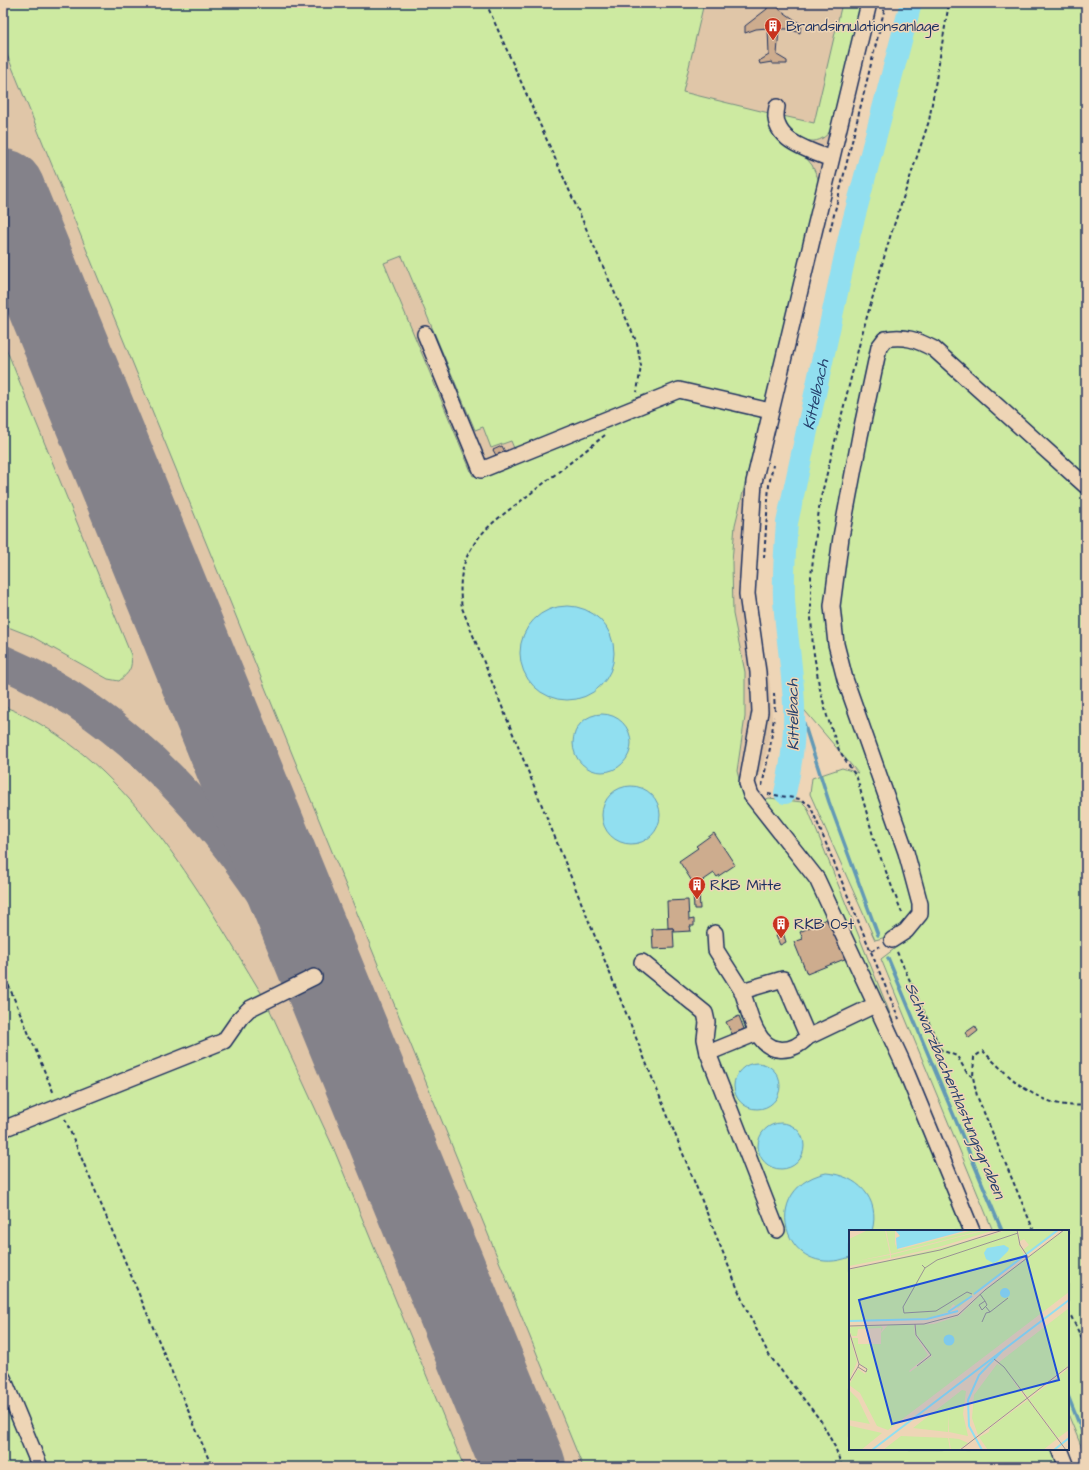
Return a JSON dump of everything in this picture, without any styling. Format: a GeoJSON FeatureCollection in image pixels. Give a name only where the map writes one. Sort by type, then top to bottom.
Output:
{"type":"FeatureCollection","features":[{"type":"Feature","properties":{"kind":"lane"},"geometry":{"type":"LineString","coordinates":[[870,3],[754,482],[747,594],[758,672],[760,712],[747,783],[751,795],[817,879],[901,1059],[972,1230]]}},
{"type":"Feature","properties":{"kind":"lane"},"geometry":{"type":"LineString","coordinates":[[777,107],[775,121],[778,130],[783,136],[798,145],[831,159]]}},
{"type":"Feature","properties":{"kind":"lane"},"geometry":{"type":"LineString","coordinates":[[425,334],[481,470],[678,390],[770,411]]}},
{"type":"Feature","properties":{"kind":"lane"},"geometry":{"type":"LineString","coordinates":[[892,940],[906,931],[920,914],[920,904],[906,852],[845,679],[836,644],[832,606],[841,538],[860,436],[879,347],[884,340],[894,337],[909,338],[934,349],[1086,486]]}},
{"type":"Feature","properties":{"kind":"lane"},"geometry":{"type":"LineString","coordinates":[[716,934],[716,950],[742,991],[757,1033],[768,1045],[782,1050],[799,1046],[808,1037],[875,1005]]}},
{"type":"Feature","properties":{"kind":"lane"},"geometry":{"type":"LineString","coordinates":[[642,962],[706,1013],[707,1022],[705,1039],[708,1053],[777,1230]]}},
{"type":"Feature","properties":{"kind":"lane"},"geometry":{"type":"LineString","coordinates":[[3,1129],[224,1041],[240,1018],[249,1009],[314,977]]}},
{"type":"Feature","properties":{"kind":"lane"},"geometry":{"type":"LineString","coordinates":[[742,991],[783,978],[808,1037]]}},
{"type":"Feature","properties":{"kind":"lane"},"geometry":{"type":"LineString","coordinates":[[708,1053],[757,1033]]}},
{"type":"Feature","properties":{"kind":"lane"},"geometry":{"type":"LineString","coordinates":[[3,1378],[40,1467]]}},
{"type":"Feature","properties":{"kind":"lane"},"geometry":{"type":"LineString","coordinates":[[1060,1450],[1067,1467]]}},
{"type":"Feature","properties":{"kind":"path"},"geometry":{"type":"LineString","coordinates":[[486,3],[637,343],[640,377],[638,389],[629,410]]}},
{"type":"Feature","properties":{"kind":"path"},"geometry":{"type":"LineString","coordinates":[[829,235],[886,3]]}},
{"type":"Feature","properties":{"kind":"path"},"geometry":{"type":"LineString","coordinates":[[609,432],[495,521],[478,538],[471,548],[462,571],[460,590],[462,608],[744,1302],[769,1355],[822,1421],[835,1447],[842,1467]]}},
{"type":"Feature","properties":{"kind":"path"},"geometry":{"type":"LineString","coordinates":[[764,560],[769,485],[774,464]]}},
{"type":"Feature","properties":{"kind":"path"},"geometry":{"type":"LineString","coordinates":[[762,788],[770,748],[775,708],[774,692]]}},
{"type":"Feature","properties":{"kind":"path"},"geometry":{"type":"LineString","coordinates":[[839,750],[857,778],[875,843],[904,920]]}},
{"type":"Feature","properties":{"kind":"path"},"geometry":{"type":"LineString","coordinates":[[871,950],[892,940],[941,1050],[957,1056],[967,1073],[972,1077]]}},
{"type":"Feature","properties":{"kind":"path"},"geometry":{"type":"LineString","coordinates":[[3,972],[212,1467]]}},
{"type":"Feature","properties":{"kind":"path"},"geometry":{"type":"LineString","coordinates":[[1034,1230],[977,1096],[972,1077],[974,1057],[983,1051],[1029,1092],[1049,1102],[1063,1105],[1086,1105]]}},
{"type":"Feature","properties":{"kind":"path"},"geometry":{"type":"LineString","coordinates":[[1069,1312],[1086,1347]]}},
{"type":"Feature","properties":{"kind":"shaded area"},"geometry":{"type":"Polygon","coordinates":[[[3,3],[876,3],[761,483],[754,594],[770,684],[772,718],[767,751],[756,786],[764,800],[769,798],[802,802],[807,807],[979,1230],[849,1230],[849,1450],[1069,1450],[1076,1467],[3,1467],[3,3]]]}},
{"type":"Feature","properties":{"kind":"green space"},"geometry":{"type":"Polygon","coordinates":[[[3,3],[704,3],[683,92],[769,113],[770,121],[794,151],[807,159],[812,165],[821,185],[768,403],[680,387],[516,453],[511,441],[491,448],[483,427],[475,430],[402,256],[384,263],[473,476],[674,396],[756,411],[761,419],[735,525],[732,562],[733,614],[745,672],[745,717],[737,771],[742,791],[809,879],[893,1059],[963,1230],[849,1230],[849,1450],[1051,1450],[1058,1467],[583,1467],[3,45],[3,3]]]}},
{"type":"Feature","properties":{"kind":"green space"},"geometry":{"type":"Polygon","coordinates":[[[842,3],[863,3],[833,128],[817,141],[806,140],[787,130],[783,116],[814,123],[842,3]]]}},
{"type":"Feature","properties":{"kind":"green space"},"geometry":{"type":"Polygon","coordinates":[[[915,3],[1086,3],[1086,1458],[1069,1416],[1069,1230],[993,1230],[881,959],[898,946],[911,913],[894,935],[875,940],[810,794],[812,778],[842,768],[858,773],[800,705],[794,643],[791,530],[837,329],[915,3]]]}},
{"type":"Feature","properties":{"kind":"green space"},"geometry":{"type":"Polygon","coordinates":[[[3,341],[131,655],[130,670],[119,681],[108,679],[31,636],[3,625],[3,341]]]}},
{"type":"Feature","properties":{"kind":"green space"},"geometry":{"type":"Polygon","coordinates":[[[3,706],[46,728],[86,756],[122,791],[154,829],[185,870],[263,996],[223,1037],[3,1126],[3,706]]]}},
{"type":"Feature","properties":{"kind":"green space"},"geometry":{"type":"Polygon","coordinates":[[[769,798],[802,802],[807,807],[907,1056],[850,938],[764,800],[769,798]]]}},
{"type":"Feature","properties":{"kind":"green space"},"geometry":{"type":"Polygon","coordinates":[[[268,1006],[333,1147],[464,1467],[47,1467],[3,1361],[3,1134],[213,1050],[243,1019],[268,1006]]]}},
{"type":"Feature","properties":{"kind":"green space"},"geometry":{"type":"Polygon","coordinates":[[[3,1398],[32,1467],[3,1467],[3,1398]]]}},
{"type":"Feature","properties":{"kind":"water"},"geometry":{"type":"Polygon","coordinates":[[[567,606],[585,609],[600,620],[611,635],[614,653],[611,671],[600,686],[585,697],[567,700],[549,697],[534,686],[523,671],[520,653],[523,635],[534,620],[549,609],[567,606]]]}},
{"type":"Feature","properties":{"kind":"water"},"geometry":{"type":"Polygon","coordinates":[[[602,714],[613,716],[626,727],[629,732],[631,743],[629,754],[618,767],[613,770],[602,772],[591,770],[578,759],[575,754],[573,743],[575,732],[586,719],[591,716],[602,714]]]}},
{"type":"Feature","properties":{"kind":"water"},"geometry":{"type":"Polygon","coordinates":[[[631,786],[642,788],[655,799],[658,804],[660,815],[658,826],[647,839],[642,842],[631,844],[620,842],[607,831],[604,826],[602,815],[604,804],[615,791],[620,788],[631,786]]]}},
{"type":"Feature","properties":{"kind":"water"},"geometry":{"type":"Polygon","coordinates":[[[753,1063],[761,1063],[770,1067],[776,1073],[780,1086],[776,1099],[770,1105],[761,1109],[753,1109],[744,1105],[738,1099],[734,1090],[734,1082],[738,1073],[744,1067],[753,1063]]]}},
{"type":"Feature","properties":{"kind":"water"},"geometry":{"type":"Polygon","coordinates":[[[786,1123],[798,1129],[803,1137],[803,1155],[798,1163],[790,1168],[776,1169],[764,1163],[759,1155],[758,1141],[764,1129],[772,1124],[786,1123]]]}},
{"type":"Feature","properties":{"kind":"water"},"geometry":{"type":"Polygon","coordinates":[[[826,1173],[837,1175],[848,1178],[857,1184],[864,1190],[870,1199],[874,1219],[872,1230],[849,1230],[849,1257],[827,1261],[809,1257],[795,1245],[787,1230],[786,1213],[791,1196],[805,1182],[826,1173]]]}},
{"type":"Feature","properties":{"kind":"building","name":"Brandsimulationsanlage"},"geometry":{"type":"Polygon","coordinates":[[[767,3],[779,3],[779,9],[801,24],[800,33],[789,29],[779,29],[777,55],[787,61],[787,64],[772,64],[772,62],[760,64],[759,61],[769,55],[768,28],[756,29],[745,33],[745,26],[767,9],[767,3]]]}},
{"type":"Feature","properties":{"kind":"building"},"geometry":{"type":"Polygon","coordinates":[[[502,446],[506,454],[497,457],[493,450],[502,446]]]}},
{"type":"Feature","properties":{"kind":"building"},"geometry":{"type":"Polygon","coordinates":[[[714,833],[735,865],[717,877],[714,873],[695,886],[679,861],[698,848],[696,846],[714,833]]]}},
{"type":"Feature","properties":{"kind":"building","name":"RKB Mitte"},"geometry":{"type":"Polygon","coordinates":[[[693,892],[699,892],[700,909],[694,909],[693,892]]]}},
{"type":"Feature","properties":{"kind":"building"},"geometry":{"type":"Polygon","coordinates":[[[688,900],[689,920],[694,919],[694,926],[690,926],[691,931],[674,932],[673,928],[668,928],[667,901],[688,900]]]}},
{"type":"Feature","properties":{"kind":"building"},"geometry":{"type":"Polygon","coordinates":[[[828,918],[847,958],[807,974],[794,942],[803,939],[800,932],[828,918]]]}},
{"type":"Feature","properties":{"kind":"building"},"geometry":{"type":"Polygon","coordinates":[[[673,928],[674,948],[653,949],[652,929],[673,928]]]}},
{"type":"Feature","properties":{"kind":"building","name":"RKB Ost"},"geometry":{"type":"Polygon","coordinates":[[[783,933],[786,942],[780,945],[776,936],[783,933]]]}},
{"type":"Feature","properties":{"kind":"building"},"geometry":{"type":"Polygon","coordinates":[[[739,1016],[744,1029],[732,1034],[726,1022],[739,1016]]]}},
{"type":"Feature","properties":{"kind":"building"},"geometry":{"type":"Polygon","coordinates":[[[975,1026],[978,1031],[969,1038],[965,1033],[975,1026]]]}},
{"type":"Feature","properties":{"kind":"waterway","name":"Kittelbach"},"geometry":{"type":"LineString","coordinates":[[785,793],[790,771],[794,728],[792,679],[784,599],[787,523],[850,233],[911,3]]}},
{"type":"Feature","properties":{"kind":"waterway","name":"Schwarzbachentlastungsgraben"},"geometry":{"type":"LineString","coordinates":[[794,704],[802,717],[829,802],[878,935]]}},
{"type":"Feature","properties":{"kind":"waterway","name":"Schwarzbachentlastungsgraben"},"geometry":{"type":"LineString","coordinates":[[888,958],[1002,1230]]}},
{"type":"Feature","properties":{"kind":"waterway","name":"Schwarzbachentlastungsgraben"},"geometry":{"type":"LineString","coordinates":[[1069,1398],[1086,1441]]}},
{"type":"Feature","properties":{"kind":"taxiway"},"geometry":{"type":"LineString","coordinates":[[3,662],[54,687],[100,718],[144,754],[184,793],[220,836],[254,881],[285,928],[321,988],[364,1076]]}},
{"type":"Feature","properties":{"kind":"runway"},"geometry":{"type":"LineString","coordinates":[[3,191],[524,1467]]}},
{"type":"Feature","properties":{"kind":"place","name":"Brandsimulationsanlage"},"geometry":{"type":"Point","coordinates":[773,41]}},
{"type":"Feature","properties":{"kind":"place","name":"RKB Mitte"},"geometry":{"type":"Point","coordinates":[697,900]}},
{"type":"Feature","properties":{"kind":"place","name":"RKB Ost"},"geometry":{"type":"Point","coordinates":[781,939]}}]}
